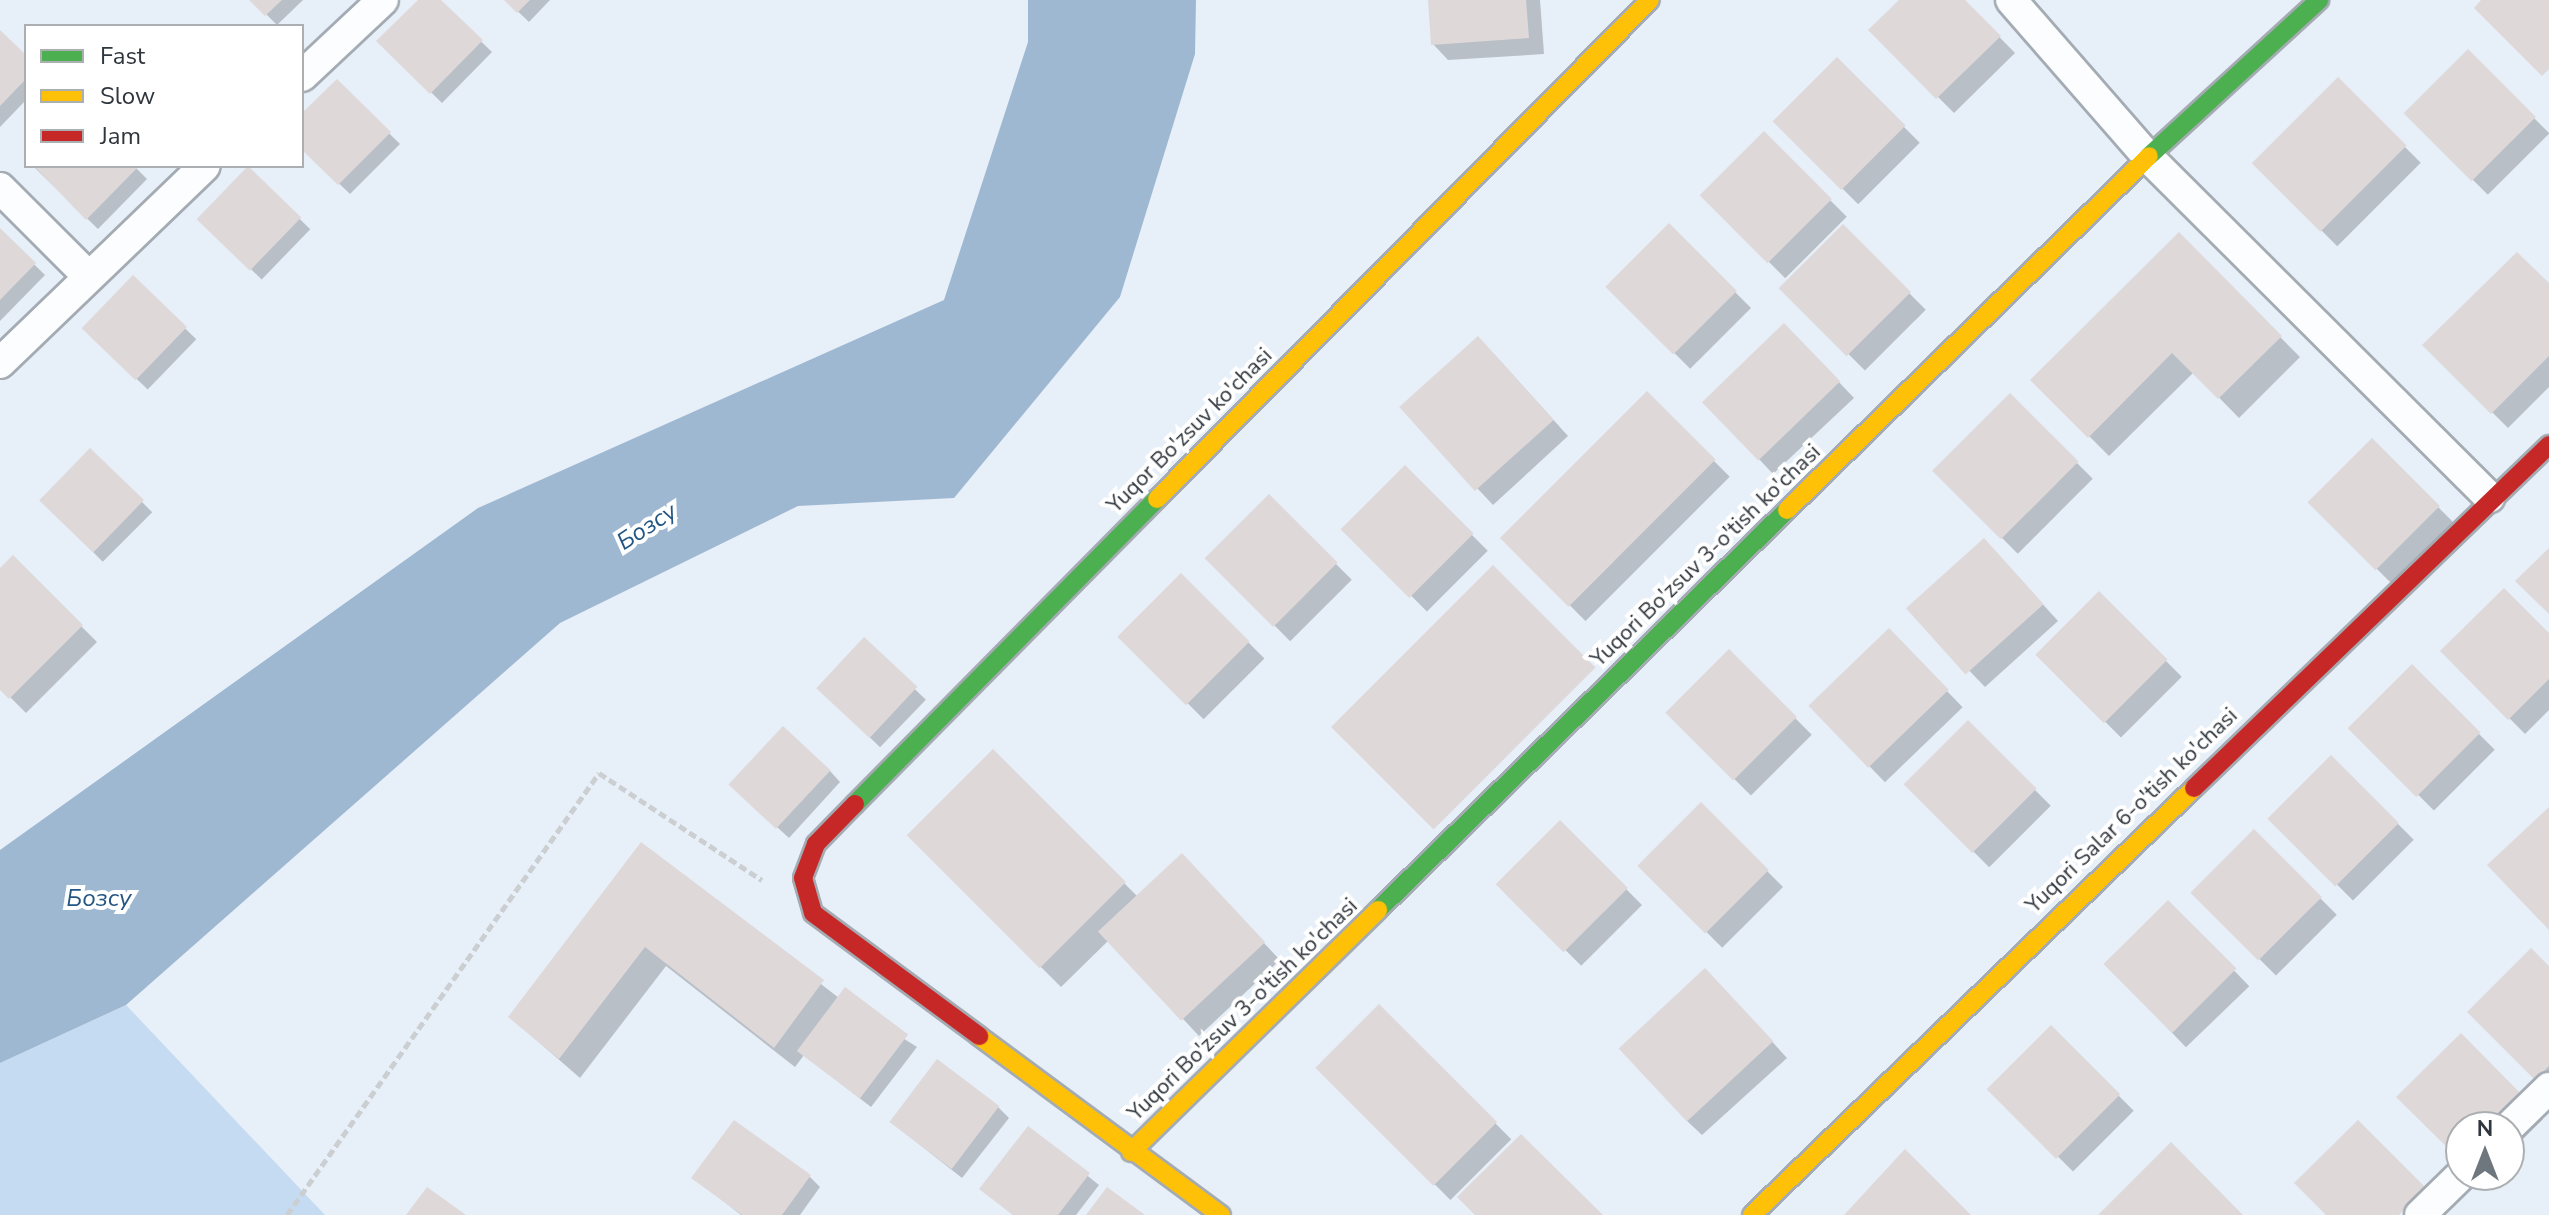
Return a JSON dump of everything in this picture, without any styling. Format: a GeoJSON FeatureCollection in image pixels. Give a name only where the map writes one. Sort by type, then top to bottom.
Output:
{"type":"FeatureCollection","features":[{"type":"Feature","properties":{"kind":"street"},"geometry":{"type":"LineString","coordinates":[[304,74],[383,0]]}},
{"type":"Feature","properties":{"kind":"street","name":"Yuqor Bo'zsuv ko'chasi"},"geometry":{"type":"LineString","coordinates":[[813,913],[803,878],[816,844],[1650,0]]}},
{"type":"Feature","properties":{"kind":"street"},"geometry":{"type":"LineString","coordinates":[[2011,0],[2148,157],[2489,497]]}},
{"type":"Feature","properties":{"kind":"street","name":"Yuqori Bo'zsuv 3-o'tish ko'chasi"},"geometry":{"type":"LineString","coordinates":[[1131,1152],[2148,157],[2319,0]]}},
{"type":"Feature","properties":{"kind":"street"},"geometry":{"type":"LineString","coordinates":[[0,363],[203,168]]}},
{"type":"Feature","properties":{"kind":"street"},"geometry":{"type":"LineString","coordinates":[[0,188],[88,276]]}},
{"type":"Feature","properties":{"kind":"street","name":"Yuqori Salar 6-o'tish ko'chasi"},"geometry":{"type":"LineString","coordinates":[[1752,1215],[2489,497],[2549,445]]}},
{"type":"Feature","properties":{"kind":"street"},"geometry":{"type":"LineString","coordinates":[[813,913],[1131,1152],[1221,1215]]}},
{"type":"Feature","properties":{"kind":"street"},"geometry":{"type":"LineString","coordinates":[[2525,1111],[2549,1088]]}},
{"type":"Feature","properties":{"kind":"street"},"geometry":{"type":"LineString","coordinates":[[2420,1215],[2445,1191]]}},
{"type":"Feature","properties":{"kind":"path"},"geometry":{"type":"LineString","coordinates":[[287,1215],[599,773],[813,913]]}},
{"type":"Feature","properties":{"kind":"shaded area"},"geometry":{"type":"Polygon","coordinates":[[[126,1005],[325,1215],[0,1215],[0,1063],[126,1005]]]}},
{"type":"Feature","properties":{"kind":"water","name":"Бозсу"},"geometry":{"type":"Polygon","coordinates":[[[1028,0],[1196,0],[1195,54],[1120,297],[954,498],[798,506],[560,623],[126,1005],[0,1063],[0,850],[478,508],[944,300],[1028,42],[1028,0]]]}},
{"type":"Feature","properties":{"kind":"building"},"geometry":{"type":"Polygon","coordinates":[[[249,0],[282,0],[265,16],[249,0]]]}},
{"type":"Feature","properties":{"kind":"building"},"geometry":{"type":"Polygon","coordinates":[[[418,0],[441,0],[483,40],[430,94],[376,41],[418,0]]]}},
{"type":"Feature","properties":{"kind":"building"},"geometry":{"type":"Polygon","coordinates":[[[504,0],[530,0],[517,13],[504,0]]]}},
{"type":"Feature","properties":{"kind":"building"},"geometry":{"type":"Polygon","coordinates":[[[1428,0],[1526,0],[1529,38],[1431,45],[1428,0]]]}},
{"type":"Feature","properties":{"kind":"building"},"geometry":{"type":"Polygon","coordinates":[[[1899,0],[1965,0],[2001,36],[1936,99],[1868,30],[1899,0]]]}},
{"type":"Feature","properties":{"kind":"building"},"geometry":{"type":"Polygon","coordinates":[[[2481,0],[2549,0],[2549,69],[2542,76],[2474,8],[2481,0]]]}},
{"type":"Feature","properties":{"kind":"building"},"geometry":{"type":"Polygon","coordinates":[[[0,30],[24,53],[24,81],[0,106],[0,30]]]}},
{"type":"Feature","properties":{"kind":"building"},"geometry":{"type":"Polygon","coordinates":[[[2468,49],[2536,117],[2472,181],[2404,113],[2468,49]]]}},
{"type":"Feature","properties":{"kind":"building"},"geometry":{"type":"Polygon","coordinates":[[[1837,57],[1906,126],[1841,190],[1773,121],[1837,57]]]}},
{"type":"Feature","properties":{"kind":"building"},"geometry":{"type":"Polygon","coordinates":[[[2338,77],[2407,146],[2320,232],[2252,163],[2338,77]]]}},
{"type":"Feature","properties":{"kind":"building"},"geometry":{"type":"Polygon","coordinates":[[[337,79],[391,132],[338,185],[304,152],[304,111],[337,79]]]}},
{"type":"Feature","properties":{"kind":"building"},"geometry":{"type":"Polygon","coordinates":[[[1764,131],[1832,199],[1768,263],[1700,195],[1764,131]]]}},
{"type":"Feature","properties":{"kind":"building"},"geometry":{"type":"Polygon","coordinates":[[[36,168],[137,168],[86,220],[36,168]]]}},
{"type":"Feature","properties":{"kind":"building"},"geometry":{"type":"Polygon","coordinates":[[[246,168],[250,168],[301,217],[250,271],[197,219],[246,168]]]}},
{"type":"Feature","properties":{"kind":"building"},"geometry":{"type":"Polygon","coordinates":[[[1669,223],[1737,291],[1673,355],[1605,287],[1669,223]]]}},
{"type":"Feature","properties":{"kind":"building"},"geometry":{"type":"Polygon","coordinates":[[[1843,224],[1911,292],[1847,356],[1779,288],[1843,224]]]}},
{"type":"Feature","properties":{"kind":"building"},"geometry":{"type":"Polygon","coordinates":[[[0,228],[36,263],[0,300],[0,228]]]}},
{"type":"Feature","properties":{"kind":"building"},"geometry":{"type":"Polygon","coordinates":[[[2179,232],[2282,336],[2218,399],[2172,353],[2088,438],[2030,380],[2179,232]]]}},
{"type":"Feature","properties":{"kind":"building"},"geometry":{"type":"Polygon","coordinates":[[[2517,252],[2549,283],[2549,356],[2491,414],[2422,345],[2517,252]]]}},
{"type":"Feature","properties":{"kind":"building"},"geometry":{"type":"Polygon","coordinates":[[[133,275],[187,327],[136,380],[82,328],[133,275]]]}},
{"type":"Feature","properties":{"kind":"building"},"geometry":{"type":"Polygon","coordinates":[[[1784,323],[1840,381],[1758,460],[1702,402],[1784,323]]]}},
{"type":"Feature","properties":{"kind":"building"},"geometry":{"type":"Polygon","coordinates":[[[1478,336],[1554,420],[1475,491],[1399,407],[1478,336]]]}},
{"type":"Feature","properties":{"kind":"building"},"geometry":{"type":"Polygon","coordinates":[[[1647,391],[1716,460],[1569,607],[1500,538],[1647,391]]]}},
{"type":"Feature","properties":{"kind":"building"},"geometry":{"type":"Polygon","coordinates":[[[2010,393],[2079,462],[2001,539],[1932,471],[2010,393]]]}},
{"type":"Feature","properties":{"kind":"building"},"geometry":{"type":"Polygon","coordinates":[[[2372,438],[2440,506],[2376,570],[2308,502],[2372,438]]]}},
{"type":"Feature","properties":{"kind":"building"},"geometry":{"type":"Polygon","coordinates":[[[90,448],[144,500],[93,553],[39,501],[90,448]]]}},
{"type":"Feature","properties":{"kind":"building"},"geometry":{"type":"Polygon","coordinates":[[[1405,465],[1474,534],[1409,598],[1341,529],[1405,465]]]}},
{"type":"Feature","properties":{"kind":"building"},"geometry":{"type":"Polygon","coordinates":[[[1269,494],[1338,563],[1273,627],[1205,558],[1269,494]]]}},
{"type":"Feature","properties":{"kind":"building"},"geometry":{"type":"Polygon","coordinates":[[[1984,538],[2044,604],[1966,674],[1906,608],[1984,538]]]}},
{"type":"Feature","properties":{"kind":"building"},"geometry":{"type":"Polygon","coordinates":[[[2549,548],[2549,614],[2515,581],[2549,548]]]}},
{"type":"Feature","properties":{"kind":"building"},"geometry":{"type":"Polygon","coordinates":[[[13,555],[83,625],[9,699],[0,690],[0,568],[13,555]]]}},
{"type":"Feature","properties":{"kind":"building"},"geometry":{"type":"Polygon","coordinates":[[[1493,565],[1596,668],[1434,829],[1331,727],[1493,565]]]}},
{"type":"Feature","properties":{"kind":"building"},"geometry":{"type":"Polygon","coordinates":[[[1181,573],[1250,642],[1186,705],[1117,637],[1181,573]]]}},
{"type":"Feature","properties":{"kind":"building"},"geometry":{"type":"Polygon","coordinates":[[[2504,588],[2549,633],[2549,679],[2508,720],[2440,651],[2504,588]]]}},
{"type":"Feature","properties":{"kind":"building"},"geometry":{"type":"Polygon","coordinates":[[[2099,591],[2168,660],[2104,723],[2035,655],[2099,591]]]}},
{"type":"Feature","properties":{"kind":"building"},"geometry":{"type":"Polygon","coordinates":[[[1889,628],[1949,690],[1868,768],[1808,706],[1889,628]]]}},
{"type":"Feature","properties":{"kind":"building"},"geometry":{"type":"Polygon","coordinates":[[[864,637],[917,687],[870,738],[816,688],[864,637]]]}},
{"type":"Feature","properties":{"kind":"building"},"geometry":{"type":"Polygon","coordinates":[[[1729,649],[1797,717],[1733,781],[1665,713],[1729,649]]]}},
{"type":"Feature","properties":{"kind":"building"},"geometry":{"type":"Polygon","coordinates":[[[2412,664],[2481,733],[2416,797],[2348,728],[2412,664]]]}},
{"type":"Feature","properties":{"kind":"building"},"geometry":{"type":"Polygon","coordinates":[[[1968,720],[2037,789],[1972,853],[1904,784],[1968,720]]]}},
{"type":"Feature","properties":{"kind":"building"},"geometry":{"type":"Polygon","coordinates":[[[783,726],[831,770],[776,829],[728,785],[783,726]]]}},
{"type":"Feature","properties":{"kind":"building"},"geometry":{"type":"Polygon","coordinates":[[[993,749],[1126,882],[1040,968],[907,835],[993,749]]]}},
{"type":"Feature","properties":{"kind":"building"},"geometry":{"type":"Polygon","coordinates":[[[2331,755],[2399,823],[2335,887],[2267,819],[2331,755]]]}},
{"type":"Feature","properties":{"kind":"building"},"geometry":{"type":"Polygon","coordinates":[[[1701,802],[1769,870],[1705,934],[1637,866],[1701,802]]]}},
{"type":"Feature","properties":{"kind":"building"},"geometry":{"type":"Polygon","coordinates":[[[2549,807],[2549,930],[2487,865],[2549,807]]]}},
{"type":"Feature","properties":{"kind":"building"},"geometry":{"type":"Polygon","coordinates":[[[1560,820],[1628,888],[1564,952],[1496,884],[1560,820]]]}},
{"type":"Feature","properties":{"kind":"building"},"geometry":{"type":"Polygon","coordinates":[[[2254,829],[2322,897],[2258,961],[2190,893],[2254,829]]]}},
{"type":"Feature","properties":{"kind":"building"},"geometry":{"type":"Polygon","coordinates":[[[641,842],[824,980],[774,1048],[645,947],[559,1059],[508,1017],[641,842]]]}},
{"type":"Feature","properties":{"kind":"building"},"geometry":{"type":"Polygon","coordinates":[[[1182,853],[1265,942],[1181,1021],[1098,931],[1182,853]]]}},
{"type":"Feature","properties":{"kind":"building"},"geometry":{"type":"Polygon","coordinates":[[[2168,900],[2237,969],[2172,1033],[2104,964],[2168,900]]]}},
{"type":"Feature","properties":{"kind":"building"},"geometry":{"type":"Polygon","coordinates":[[[2531,948],[2549,966],[2549,1066],[2535,1080],[2467,1012],[2531,948]]]}},
{"type":"Feature","properties":{"kind":"building"},"geometry":{"type":"Polygon","coordinates":[[[1705,968],[1773,1041],[1687,1122],[1619,1048],[1705,968]]]}},
{"type":"Feature","properties":{"kind":"building"},"geometry":{"type":"Polygon","coordinates":[[[845,987],[908,1035],[860,1098],[797,1051],[845,987]]]}},
{"type":"Feature","properties":{"kind":"building"},"geometry":{"type":"Polygon","coordinates":[[[1379,1004],[1497,1122],[1433,1186],[1315,1068],[1379,1004]]]}},
{"type":"Feature","properties":{"kind":"building"},"geometry":{"type":"Polygon","coordinates":[[[2051,1025],[2120,1094],[2056,1159],[1987,1089],[2051,1025]]]}},
{"type":"Feature","properties":{"kind":"building"},"geometry":{"type":"Polygon","coordinates":[[[2461,1033],[2529,1102],[2520,1111],[2445,1111],[2445,1145],[2396,1097],[2461,1033]]]}},
{"type":"Feature","properties":{"kind":"building"},"geometry":{"type":"Polygon","coordinates":[[[937,1059],[999,1106],[952,1169],[889,1122],[937,1059]]]}},
{"type":"Feature","properties":{"kind":"building"},"geometry":{"type":"Polygon","coordinates":[[[734,1120],[811,1175],[782,1215],[742,1215],[691,1178],[734,1120]]]}},
{"type":"Feature","properties":{"kind":"building"},"geometry":{"type":"Polygon","coordinates":[[[2358,1120],[2426,1188],[2399,1215],[2326,1215],[2294,1183],[2358,1120]]]}},
{"type":"Feature","properties":{"kind":"building"},"geometry":{"type":"Polygon","coordinates":[[[1028,1126],[1090,1173],[1058,1215],[1013,1215],[979,1189],[1028,1126]]]}},
{"type":"Feature","properties":{"kind":"building"},"geometry":{"type":"Polygon","coordinates":[[[1521,1134],[1603,1215],[1475,1215],[1457,1197],[1521,1134]]]}},
{"type":"Feature","properties":{"kind":"building"},"geometry":{"type":"Polygon","coordinates":[[[2171,1142],[2243,1215],[2098,1215],[2171,1142]]]}},
{"type":"Feature","properties":{"kind":"building"},"geometry":{"type":"Polygon","coordinates":[[[1905,1149],[1971,1215],[1844,1215],[1905,1149]]]}},
{"type":"Feature","properties":{"kind":"building"},"geometry":{"type":"Polygon","coordinates":[[[427,1187],[466,1215],[406,1215],[427,1187]]]}},
{"type":"Feature","properties":{"kind":"building"},"geometry":{"type":"Polygon","coordinates":[[[1107,1187],[1145,1215],[1086,1215],[1107,1187]]]}},
{"type":"Feature","properties":{"kind":"traffic: fast"},"geometry":{"type":"LineString","coordinates":[[2149,156],[2319,0]]}},
{"type":"Feature","properties":{"kind":"traffic: fast"},"geometry":{"type":"LineString","coordinates":[[855,804],[1157,499]]}},
{"type":"Feature","properties":{"kind":"traffic: fast"},"geometry":{"type":"LineString","coordinates":[[1378,910],[1787,510]]}},
{"type":"Feature","properties":{"kind":"traffic: slow"},"geometry":{"type":"LineString","coordinates":[[1157,499],[1650,0]]}},
{"type":"Feature","properties":{"kind":"traffic: slow"},"geometry":{"type":"LineString","coordinates":[[1787,510],[2149,156]]}},
{"type":"Feature","properties":{"kind":"traffic: slow"},"geometry":{"type":"LineString","coordinates":[[1752,1215],[2194,788]]}},
{"type":"Feature","properties":{"kind":"traffic: slow"},"geometry":{"type":"LineString","coordinates":[[1131,1152],[1378,910]]}},
{"type":"Feature","properties":{"kind":"traffic: slow"},"geometry":{"type":"LineString","coordinates":[[979,1036],[1221,1215]]}},
{"type":"Feature","properties":{"kind":"traffic: jam"},"geometry":{"type":"LineString","coordinates":[[2194,788],[2549,445]]}},
{"type":"Feature","properties":{"kind":"traffic: jam"},"geometry":{"type":"LineString","coordinates":[[855,804],[816,844],[803,878],[813,913],[979,1036]]}}]}
